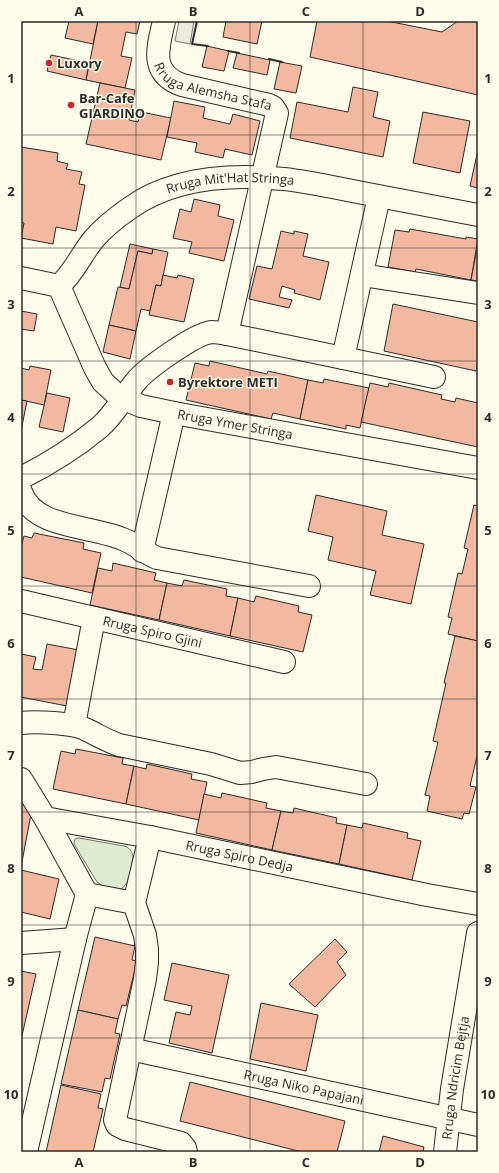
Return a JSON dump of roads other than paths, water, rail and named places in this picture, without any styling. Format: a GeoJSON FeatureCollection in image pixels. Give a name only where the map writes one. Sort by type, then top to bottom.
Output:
{"type":"FeatureCollection","features":[{"type":"Feature","properties":{"kind":"street","name":"Rruga Alemsha Stafa"},"geometry":{"type":"LineString","coordinates":[[164,21],[157,53],[161,69],[167,77],[182,85],[268,105],[276,110],[276,118],[263,178],[227,334]]}},
{"type":"Feature","properties":{"kind":"street","name":"Rruga Mit'Hat Stringa"},"geometry":{"type":"LineString","coordinates":[[59,286],[68,276],[94,239],[112,222],[130,207],[152,194],[178,185],[229,178],[292,180],[478,215]]}},
{"type":"Feature","properties":{"kind":"street"},"geometry":{"type":"LineString","coordinates":[[343,358],[379,197]]}},
{"type":"Feature","properties":{"kind":"street"},"geometry":{"type":"LineString","coordinates":[[362,275],[478,293]]}},
{"type":"Feature","properties":{"kind":"street"},"geometry":{"type":"LineString","coordinates":[[21,278],[59,286]]}},
{"type":"Feature","properties":{"kind":"street","name":"Rruga Ymer Stringa"},"geometry":{"type":"LineString","coordinates":[[59,286],[95,368],[103,382],[115,393],[141,406],[478,468]]}},
{"type":"Feature","properties":{"kind":"street"},"geometry":{"type":"LineString","coordinates":[[21,478],[43,467],[94,431],[108,419],[138,380],[150,368],[193,340],[212,332],[434,377]]}},
{"type":"Feature","properties":{"kind":"street"},"geometry":{"type":"LineString","coordinates":[[142,551],[174,413]]}},
{"type":"Feature","properties":{"kind":"street"},"geometry":{"type":"LineString","coordinates":[[21,492],[30,506],[39,514],[53,520],[126,540],[142,551],[157,558],[309,586]]}},
{"type":"Feature","properties":{"kind":"street","name":"Rruga Spiro Gjini"},"geometry":{"type":"LineString","coordinates":[[21,600],[284,662]]}},
{"type":"Feature","properties":{"kind":"street"},"geometry":{"type":"LineString","coordinates":[[74,725],[94,618]]}},
{"type":"Feature","properties":{"kind":"street"},"geometry":{"type":"LineString","coordinates":[[21,723],[56,723],[74,725],[84,728],[105,740],[119,745],[211,764],[240,773],[276,767],[366,784]]}},
{"type":"Feature","properties":{"kind":"street"},"geometry":{"type":"LineString","coordinates":[[21,779],[45,818],[87,894],[75,939],[26,1152]]}},
{"type":"Feature","properties":{"kind":"street","name":"Rruga Spiro Dedja"},"geometry":{"type":"LineString","coordinates":[[45,818],[150,837],[411,892],[478,904]]}},
{"type":"Feature","properties":{"kind":"street"},"geometry":{"type":"LineString","coordinates":[[150,837],[134,903],[145,935],[147,962],[145,979],[115,1120],[117,1125],[125,1129],[182,1143],[186,1152]]}},
{"type":"Feature","properties":{"kind":"street"},"geometry":{"type":"LineString","coordinates":[[87,894],[134,903]]}},
{"type":"Feature","properties":{"kind":"street","name":"Rruga Ndricim Bejtja"},"geometry":{"type":"LineString","coordinates":[[445,1152],[452,1089],[478,933]]}},
{"type":"Feature","properties":{"kind":"street"},"geometry":{"type":"LineString","coordinates":[[21,944],[75,939]]}},
{"type":"Feature","properties":{"kind":"street","name":"Rruga Niko Papajani"},"geometry":{"type":"LineString","coordinates":[[130,1049],[478,1125]]}},
{"type":"Feature","properties":{"kind":"place","name":"Luxory"},"geometry":{"type":"Point","coordinates":[49,63]}},
{"type":"Feature","properties":{"kind":"place","name":"Bar-Cafe GIARDINO"},"geometry":{"type":"Point","coordinates":[71,105]}},
{"type":"Feature","properties":{"kind":"place","name":"Byrektore METI"},"geometry":{"type":"Point","coordinates":[170,382]}}]}
